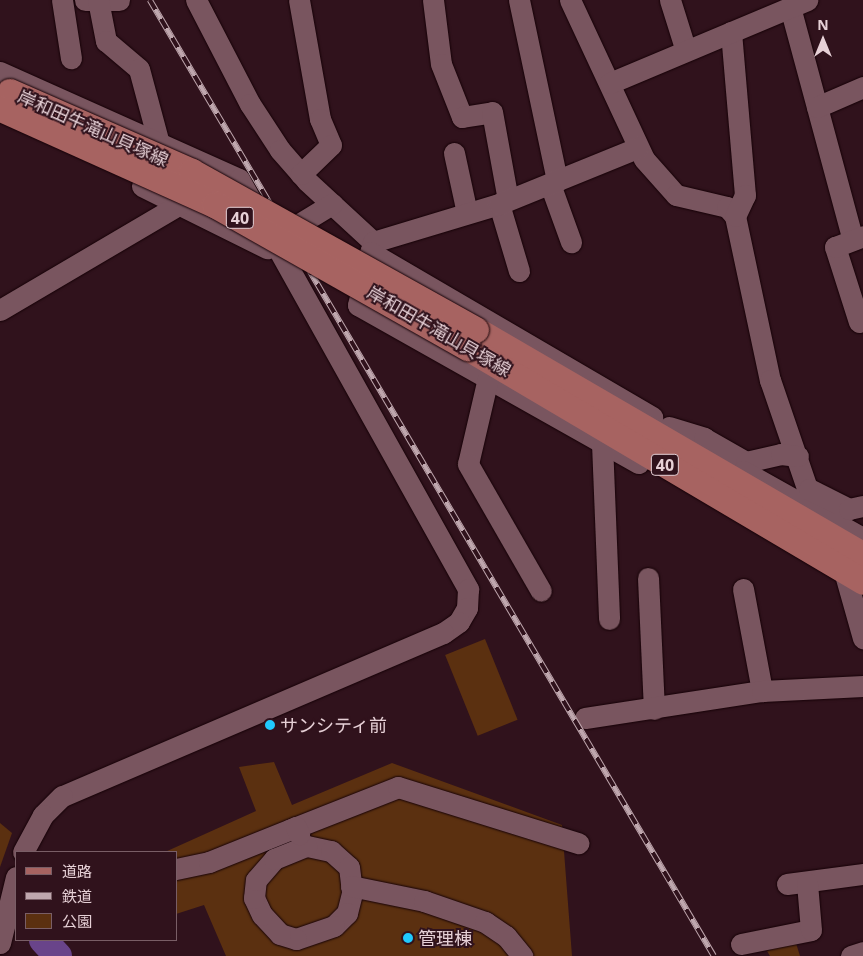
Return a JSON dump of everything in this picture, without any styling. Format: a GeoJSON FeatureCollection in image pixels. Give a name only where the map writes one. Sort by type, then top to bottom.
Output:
{"type":"FeatureCollection","features":[{"type":"Feature","properties":{"kind":"main road","name":"岸和田牛滝山貝塚線"},"geometry":{"type":"LineString","coordinates":[[2,99],[214,205],[472,339],[816,531],[857,569]]}},
{"type":"Feature","properties":{"kind":"street"},"geometry":{"type":"LineString","coordinates":[[62,0],[71,58]]}},
{"type":"Feature","properties":{"kind":"street"},"geometry":{"type":"LineString","coordinates":[[100,0],[106,42],[139,69],[158,140]]}},
{"type":"Feature","properties":{"kind":"street"},"geometry":{"type":"LineString","coordinates":[[196,0],[250,104],[301,174],[332,204],[371,247],[669,427],[816,531]]}},
{"type":"Feature","properties":{"kind":"street"},"geometry":{"type":"LineString","coordinates":[[298,0],[320,119],[331,145],[301,174]]}},
{"type":"Feature","properties":{"kind":"street"},"geometry":{"type":"LineString","coordinates":[[433,0],[441,64],[462,117],[492,112],[503,202],[519,271]]}},
{"type":"Feature","properties":{"kind":"street"},"geometry":{"type":"LineString","coordinates":[[519,0],[554,182],[571,242]]}},
{"type":"Feature","properties":{"kind":"street"},"geometry":{"type":"LineString","coordinates":[[570,0],[610,83],[638,148],[676,195],[727,208],[735,216],[770,380],[809,488],[816,531]]}},
{"type":"Feature","properties":{"kind":"street"},"geometry":{"type":"LineString","coordinates":[[670,0],[686,51]]}},
{"type":"Feature","properties":{"kind":"street"},"geometry":{"type":"LineString","coordinates":[[610,83],[798,4],[817,107],[858,238],[835,247],[859,322]]}},
{"type":"Feature","properties":{"kind":"street"},"geometry":{"type":"LineString","coordinates":[[731,32],[733,93],[745,195],[735,216]]}},
{"type":"Feature","properties":{"kind":"street"},"geometry":{"type":"LineString","coordinates":[[817,107],[863,87]]}},
{"type":"Feature","properties":{"kind":"street"},"geometry":{"type":"LineString","coordinates":[[2,99],[158,140],[239,179],[275,247],[468,590],[468,608],[459,622],[442,634],[379,664],[84,784],[43,815],[24,851]]}},
{"type":"Feature","properties":{"kind":"street"},"geometry":{"type":"LineString","coordinates":[[2,99],[185,206],[275,247]]}},
{"type":"Feature","properties":{"kind":"street"},"geometry":{"type":"LineString","coordinates":[[371,247],[503,202],[638,148]]}},
{"type":"Feature","properties":{"kind":"street"},"geometry":{"type":"LineString","coordinates":[[454,153],[467,213]]}},
{"type":"Feature","properties":{"kind":"street"},"geometry":{"type":"LineString","coordinates":[[0,310],[185,206],[210,165]]}},
{"type":"Feature","properties":{"kind":"street"},"geometry":{"type":"LineString","coordinates":[[275,247],[332,204]]}},
{"type":"Feature","properties":{"kind":"street"},"geometry":{"type":"LineString","coordinates":[[371,247],[358,304],[602,443],[816,531],[863,538]]}},
{"type":"Feature","properties":{"kind":"street"},"geometry":{"type":"LineString","coordinates":[[488,378],[468,464],[541,591]]}},
{"type":"Feature","properties":{"kind":"street"},"geometry":{"type":"LineString","coordinates":[[669,427],[704,438],[746,462],[781,454],[798,456]]}},
{"type":"Feature","properties":{"kind":"street"},"geometry":{"type":"LineString","coordinates":[[602,443],[609,619]]}},
{"type":"Feature","properties":{"kind":"street"},"geometry":{"type":"LineString","coordinates":[[809,488],[849,509],[863,506]]}},
{"type":"Feature","properties":{"kind":"street"},"geometry":{"type":"LineString","coordinates":[[857,569],[863,638]]}},
{"type":"Feature","properties":{"kind":"street"},"geometry":{"type":"LineString","coordinates":[[648,578],[654,709]]}},
{"type":"Feature","properties":{"kind":"street"},"geometry":{"type":"LineString","coordinates":[[743,589],[762,691]]}},
{"type":"Feature","properties":{"kind":"street"},"geometry":{"type":"LineString","coordinates":[[585,718],[654,709],[762,691],[863,686]]}},
{"type":"Feature","properties":{"kind":"street"},"geometry":{"type":"LineString","coordinates":[[178,869],[209,862],[398,787],[578,843]]}},
{"type":"Feature","properties":{"kind":"street"},"geometry":{"type":"LineString","coordinates":[[289,830],[296,827],[304,847]]}},
{"type":"Feature","properties":{"kind":"street"},"geometry":{"type":"LineString","coordinates":[[304,847],[331,851],[349,867],[351,886],[346,913],[334,926],[296,939],[280,934],[254,898],[256,880],[274,859],[304,847]]}},
{"type":"Feature","properties":{"kind":"street"},"geometry":{"type":"LineString","coordinates":[[752,948],[811,930],[797,884],[863,874]]}},
{"type":"Feature","properties":{"kind":"street"},"geometry":{"type":"LineString","coordinates":[[0,944],[15,881]]}},
{"type":"Feature","properties":{"kind":"street"},"geometry":{"type":"LineString","coordinates":[[351,886],[424,901],[485,922],[506,936],[522,956]]}},
{"type":"Feature","properties":{"kind":"street"},"geometry":{"type":"LineString","coordinates":[[851,956],[863,952]]}},
{"type":"Feature","properties":{"kind":"green space"},"geometry":{"type":"Polygon","coordinates":[[[485,639],[518,720],[478,736],[445,655],[485,639]]]}},
{"type":"Feature","properties":{"kind":"green space"},"geometry":{"type":"Polygon","coordinates":[[[274,762],[292,805],[392,763],[562,825],[572,956],[226,956],[204,905],[178,913],[178,851],[167,851],[256,811],[239,767],[274,762]]]}},
{"type":"Feature","properties":{"kind":"green space"},"geometry":{"type":"Polygon","coordinates":[[[0,823],[12,833],[0,867],[0,823]]]}},
{"type":"Feature","properties":{"kind":"green space"},"geometry":{"type":"Polygon","coordinates":[[[795,940],[800,956],[770,956],[767,951],[795,940]]]}},
{"type":"Feature","properties":{"kind":"waterway"},"geometry":{"type":"LineString","coordinates":[[44,941],[58,956]]}},
{"type":"Feature","properties":{"kind":"railway"},"geometry":{"type":"LineString","coordinates":[[150,0],[714,956]]}},
{"type":"Feature","properties":{"kind":"place","name":"サンシティ前"},"geometry":{"type":"Point","coordinates":[270,725]}},
{"type":"Feature","properties":{"kind":"place","name":"管理棟"},"geometry":{"type":"Point","coordinates":[408,938]}}]}
